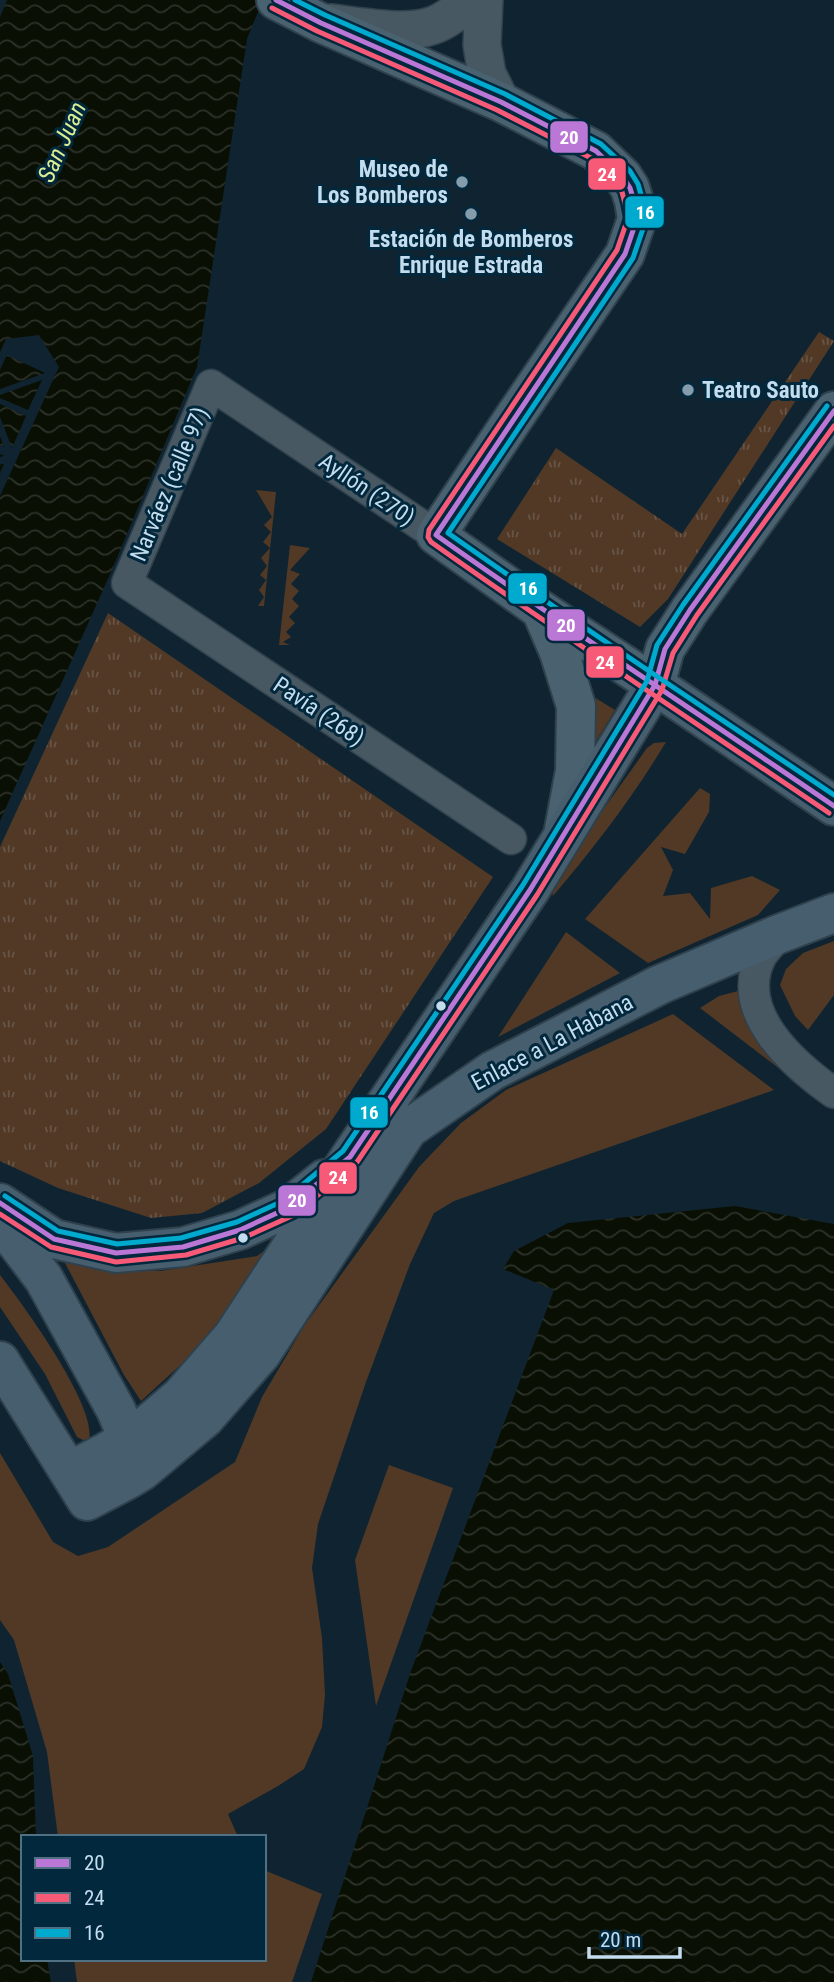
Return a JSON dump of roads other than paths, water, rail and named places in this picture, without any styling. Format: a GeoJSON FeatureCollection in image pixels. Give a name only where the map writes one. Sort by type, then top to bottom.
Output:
{"type":"FeatureCollection","features":[{"type":"Feature","properties":{"kind":"highway","name":"Ayllón (270)"},"geometry":{"type":"LineString","coordinates":[[655,685],[834,806]]}},
{"type":"Feature","properties":{"kind":"highway"},"geometry":{"type":"LineString","coordinates":[[0,1361],[78,1486],[135,1455],[233,1336],[530,890],[655,685]]}},
{"type":"Feature","properties":{"kind":"highway","name":"Enlace a La Habana"},"geometry":{"type":"LineString","coordinates":[[135,1455],[205,1418],[261,1354],[408,1129],[492,1071],[659,985],[834,913]]}},
{"type":"Feature","properties":{"kind":"highway"},"geometry":{"type":"LineString","coordinates":[[0,1203],[54,1239],[116,1253],[183,1247],[240,1230],[288,1208],[350,1157]]}},
{"type":"Feature","properties":{"kind":"highway"},"geometry":{"type":"LineString","coordinates":[[0,1221],[44,1279],[116,1410],[135,1455]]}},
{"type":"Feature","properties":{"kind":"main road"},"geometry":{"type":"LineString","coordinates":[[276,0],[321,23],[501,102],[596,151],[623,177],[630,188],[637,219],[625,254],[436,535]]}},
{"type":"Feature","properties":{"kind":"main road"},"geometry":{"type":"LineString","coordinates":[[655,685],[665,649],[690,610],[834,411]]}},
{"type":"Feature","properties":{"kind":"main road","name":"Ayllón (270)"},"geometry":{"type":"LineString","coordinates":[[436,535],[541,610],[655,685]]}},
{"type":"Feature","properties":{"kind":"main road"},"geometry":{"type":"LineString","coordinates":[[541,610],[559,652],[576,706],[575,771],[563,836]]}},
{"type":"Feature","properties":{"kind":"street"},"geometry":{"type":"LineString","coordinates":[[321,23],[401,30],[429,27],[449,17],[471,0]]}},
{"type":"Feature","properties":{"kind":"street"},"geometry":{"type":"LineString","coordinates":[[484,0],[482,46],[487,74],[501,102]]}},
{"type":"Feature","properties":{"kind":"street","name":"Ayllón (270)"},"geometry":{"type":"LineString","coordinates":[[211,385],[436,535]]}},
{"type":"Feature","properties":{"kind":"street","name":"Narváez (calle 97)"},"geometry":{"type":"LineString","coordinates":[[127,583],[211,385]]}},
{"type":"Feature","properties":{"kind":"street","name":"Pavía (268)"},"geometry":{"type":"LineString","coordinates":[[127,583],[511,839]]}},
{"type":"Feature","properties":{"kind":"street"},"geometry":{"type":"LineString","coordinates":[[779,934],[762,956],[755,978],[755,995],[760,1015],[771,1036],[808,1075],[834,1093]]}},
{"type":"Feature","properties":{"kind":"water","name":"San Juan"},"geometry":{"type":"Polygon","coordinates":[[[7,0],[263,0],[247,39],[197,367],[111,572],[0,821],[0,17],[7,0]]]}},
{"type":"Feature","properties":{"kind":"water"},"geometry":{"type":"Polygon","coordinates":[[[735,1206],[834,1224],[834,1982],[311,1982],[411,1671],[554,1290],[503,1269],[514,1251],[568,1223],[735,1206]]]}},
{"type":"Feature","properties":{"kind":"water"},"geometry":{"type":"Polygon","coordinates":[[[0,1662],[8,1674],[33,1756],[36,1835],[21,1835],[21,1961],[47,1961],[51,1982],[0,1982],[0,1662]]]}},
{"type":"Feature","properties":{"kind":"place","name":"Museo de Los Bomberos"},"geometry":{"type":"Point","coordinates":[462,182]}},
{"type":"Feature","properties":{"kind":"place","name":"Estación de Bomberos Enrique Estrada"},"geometry":{"type":"Point","coordinates":[471,214]}},
{"type":"Feature","properties":{"kind":"place","name":"Teatro Sauto"},"geometry":{"type":"Point","coordinates":[688,390]}}]}
